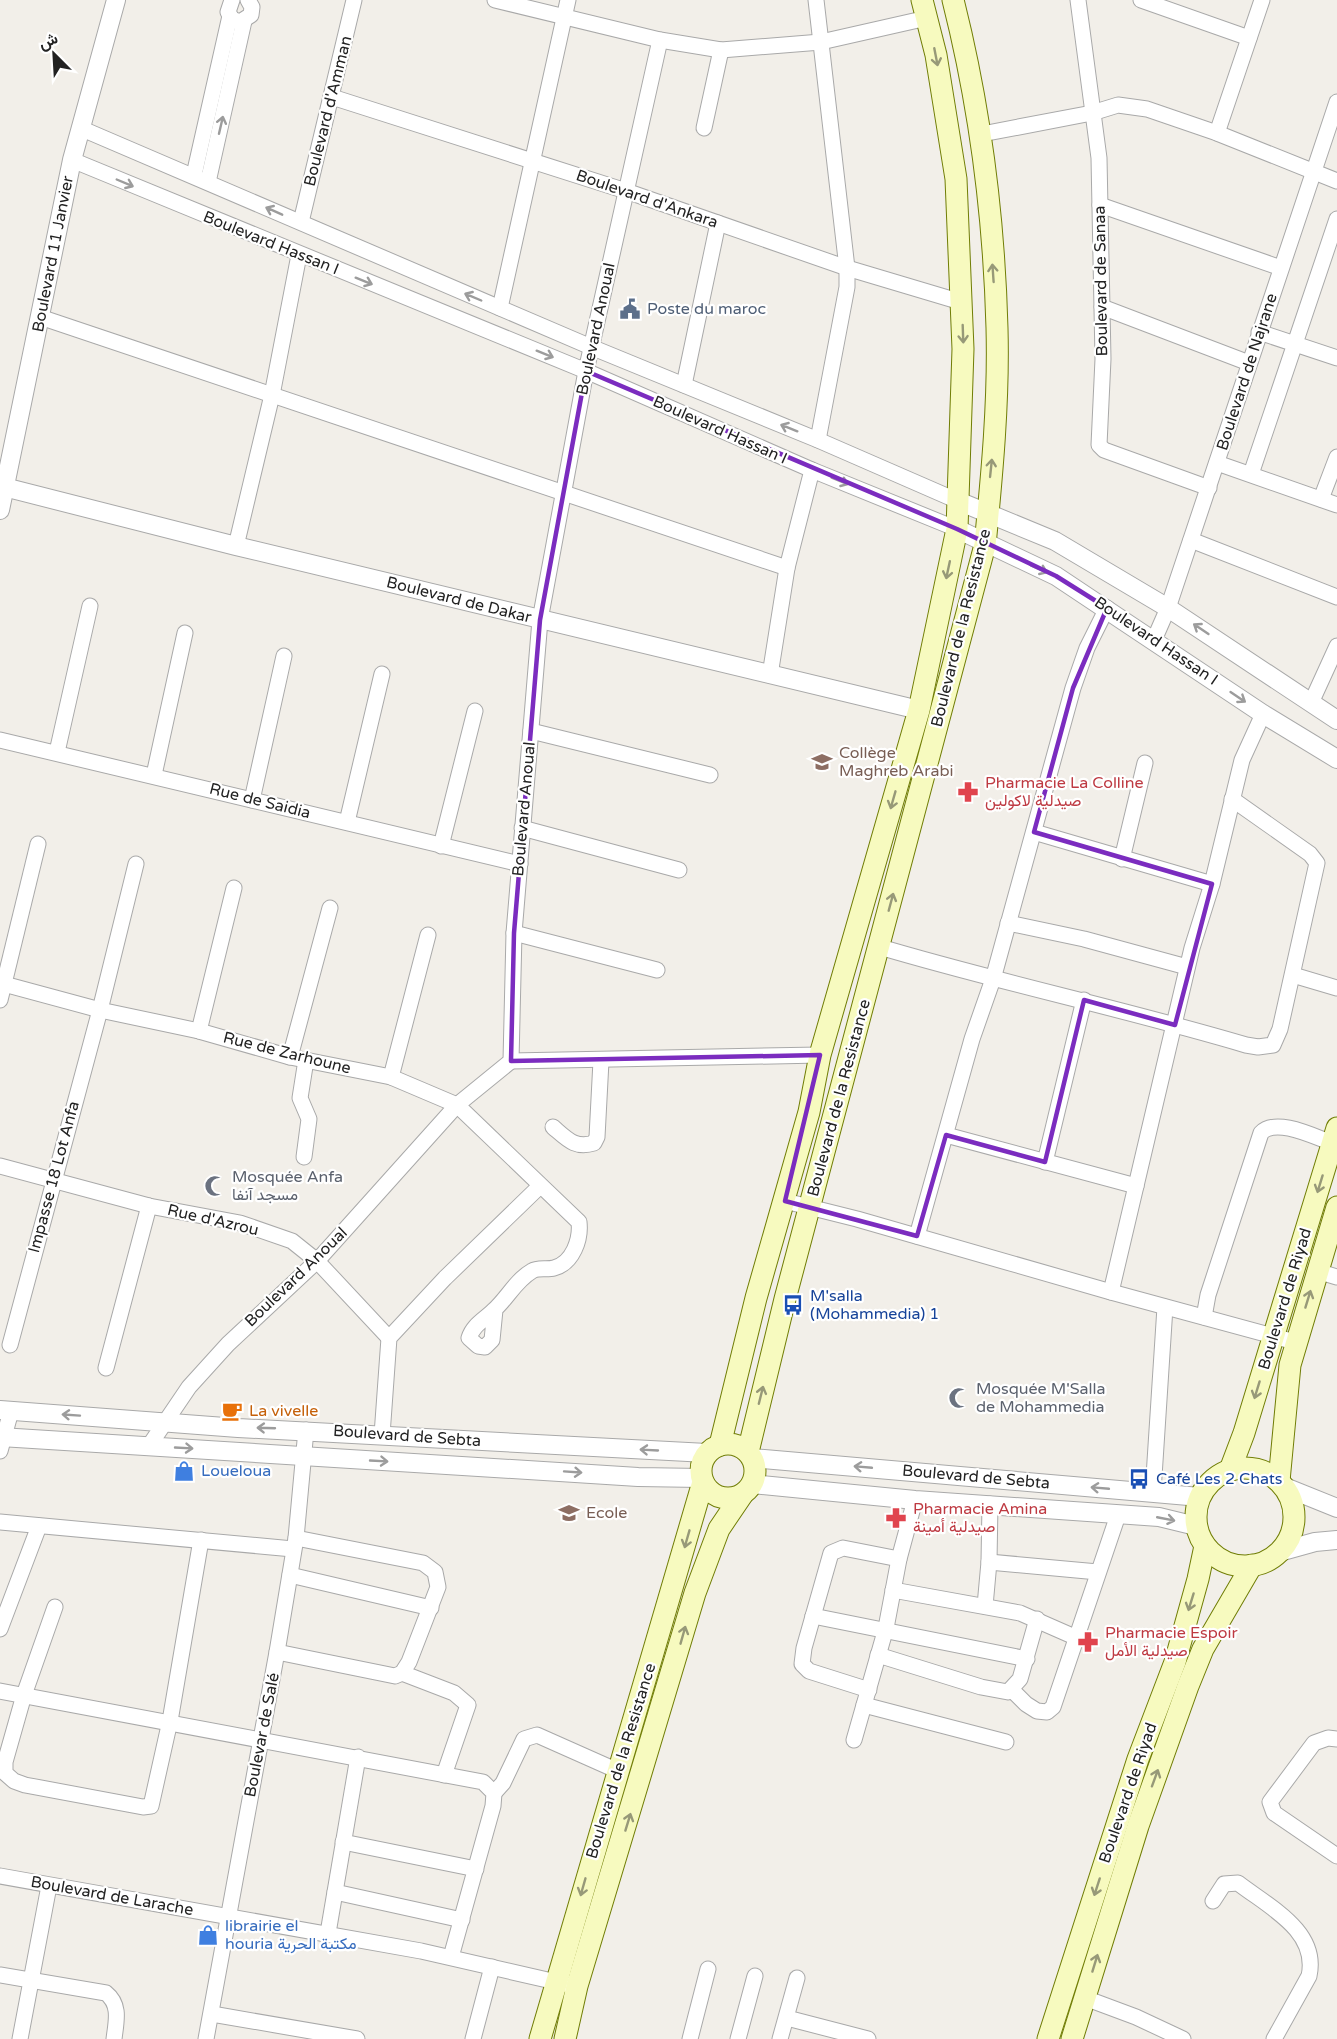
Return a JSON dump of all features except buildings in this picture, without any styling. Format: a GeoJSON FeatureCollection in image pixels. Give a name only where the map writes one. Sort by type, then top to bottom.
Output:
{"type":"FeatureCollection","features":[{"type":"Feature","properties":{"kind":"main road","name":"Boulevard de la Resistance"},"geometry":{"type":"LineString","coordinates":[[750,1455],[810,1206],[985,545],[994,435],[997,328],[982,135],[966,53],[952,0]]}},
{"type":"Feature","properties":{"kind":"main road","name":"Boulevard de la Resistance"},"geometry":{"type":"LineString","coordinates":[[714,1449],[809,1112],[820,1055],[919,710],[957,530],[963,349],[956,179],[936,55],[925,9]]}},
{"type":"Feature","properties":{"kind":"main road","name":"Boulevard de Riyad"},"geometry":{"type":"LineString","coordinates":[[1230,1470],[1244,1433],[1335,1135]]}},
{"type":"Feature","properties":{"kind":"main road","name":"Boulevard de Riyad"},"geometry":{"type":"LineString","coordinates":[[1282,1484],[1285,1398],[1295,1342],[1327,1274],[1337,1208]]}},
{"type":"Feature","properties":{"kind":"main road"},"geometry":{"type":"LineString","coordinates":[[735,1445],[750,1455],[755,1475],[747,1489],[733,1498],[715,1496],[702,1480],[703,1460],[714,1449],[735,1445]]}},
{"type":"Feature","properties":{"kind":"main road"},"geometry":{"type":"LineString","coordinates":[[1256,1468],[1282,1484],[1293,1506],[1293,1531],[1290,1541],[1279,1552],[1266,1561],[1241,1566],[1221,1560],[1205,1546],[1196,1526],[1200,1497],[1217,1476],[1230,1470],[1256,1468]]}},
{"type":"Feature","properties":{"kind":"main road","name":"Boulevard de la Resistance"},"geometry":{"type":"LineString","coordinates":[[540,2039],[702,1480]]}},
{"type":"Feature","properties":{"kind":"main road","name":"Boulevard de la Resistance"},"geometry":{"type":"LineString","coordinates":[[565,2039],[577,1986],[695,1593],[719,1528],[747,1489]]}},
{"type":"Feature","properties":{"kind":"main road","name":"Boulevard de Riyad"},"geometry":{"type":"LineString","coordinates":[[1048,2039],[1138,1759],[1175,1662],[1205,1546]]}},
{"type":"Feature","properties":{"kind":"main road","name":"Boulevard de Riyad"},"geometry":{"type":"LineString","coordinates":[[1072,2039],[1138,1826],[1188,1686],[1203,1649],[1252,1565]]}},
{"type":"Feature","properties":{"kind":"street","name":"Boulevard 11 Janvier"},"geometry":{"type":"LineString","coordinates":[[0,510],[2,486],[72,160],[116,0]]}},
{"type":"Feature","properties":{"kind":"street"},"geometry":{"type":"LineString","coordinates":[[232,0],[228,8],[237,18]]}},
{"type":"Feature","properties":{"kind":"street"},"geometry":{"type":"LineString","coordinates":[[237,18],[252,11],[248,0]]}},
{"type":"Feature","properties":{"kind":"street","name":"Boulevard d'Amman"},"geometry":{"type":"LineString","coordinates":[[301,222],[354,0]]}},
{"type":"Feature","properties":{"kind":"street"},"geometry":{"type":"LineString","coordinates":[[495,0],[660,40],[721,50],[821,42],[925,9]]}},
{"type":"Feature","properties":{"kind":"street"},"geometry":{"type":"LineString","coordinates":[[500,308],[568,0]]}},
{"type":"Feature","properties":{"kind":"street"},"geometry":{"type":"LineString","coordinates":[[816,0],[847,268],[847,287],[818,440]]}},
{"type":"Feature","properties":{"kind":"street","name":"Boulevard de Sanaa"},"geometry":{"type":"LineString","coordinates":[[1078,0],[1099,158],[1102,308],[1100,445],[1104,450],[1209,488]]}},
{"type":"Feature","properties":{"kind":"street"},"geometry":{"type":"LineString","coordinates":[[1141,0],[1249,38]]}},
{"type":"Feature","properties":{"kind":"street"},"geometry":{"type":"LineString","coordinates":[[1217,133],[1262,0]]}},
{"type":"Feature","properties":{"kind":"street"},"geometry":{"type":"LineString","coordinates":[[194,175],[224,74],[237,18]]}},
{"type":"Feature","properties":{"kind":"street","name":"Boulevard Anoual"},"geometry":{"type":"LineString","coordinates":[[149,1446],[189,1387],[228,1344],[317,1261],[457,1105],[511,1061],[514,933],[540,620],[586,371],[660,40]]}},
{"type":"Feature","properties":{"kind":"street"},"geometry":{"type":"LineString","coordinates":[[704,128],[721,50]]}},
{"type":"Feature","properties":{"kind":"street"},"geometry":{"type":"LineString","coordinates":[[208,182],[224,74]]}},
{"type":"Feature","properties":{"kind":"street","name":"Boulevard d'Ankara"},"geometry":{"type":"LineString","coordinates":[[332,97],[626,190],[847,268],[961,302]]}},
{"type":"Feature","properties":{"kind":"street","name":"Boulevard de Najrane"},"geometry":{"type":"LineString","coordinates":[[1154,640],[1168,608],[1209,488],[1337,102]]}},
{"type":"Feature","properties":{"kind":"street"},"geometry":{"type":"LineString","coordinates":[[982,135],[1092,114],[1118,105],[1137,108],[1217,133],[1337,181]]}},
{"type":"Feature","properties":{"kind":"street","name":"Boulevard Hassan I"},"geometry":{"type":"LineString","coordinates":[[80,128],[591,347],[818,440],[1055,542],[1168,608],[1337,720]]}},
{"type":"Feature","properties":{"kind":"street","name":"Boulevard Hassan I"},"geometry":{"type":"LineString","coordinates":[[72,160],[586,371],[812,470],[957,530],[985,545],[1056,576],[1263,714],[1337,759]]}},
{"type":"Feature","properties":{"kind":"street"},"geometry":{"type":"LineString","coordinates":[[1100,205],[1281,268]]}},
{"type":"Feature","properties":{"kind":"street"},"geometry":{"type":"LineString","coordinates":[[1251,474],[1337,219]]}},
{"type":"Feature","properties":{"kind":"street"},"geometry":{"type":"LineString","coordinates":[[684,385],[718,223]]}},
{"type":"Feature","properties":{"kind":"street"},"geometry":{"type":"LineString","coordinates":[[236,546],[272,395],[299,255]]}},
{"type":"Feature","properties":{"kind":"street"},"geometry":{"type":"LineString","coordinates":[[1102,308],[1249,363]]}},
{"type":"Feature","properties":{"kind":"street"},"geometry":{"type":"LineString","coordinates":[[40,317],[787,568]]}},
{"type":"Feature","properties":{"kind":"street"},"geometry":{"type":"LineString","coordinates":[[1259,332],[1337,358]]}},
{"type":"Feature","properties":{"kind":"street"},"geometry":{"type":"LineString","coordinates":[[1321,500],[1337,457]]}},
{"type":"Feature","properties":{"kind":"street"},"geometry":{"type":"LineString","coordinates":[[1217,463],[1337,505]]}},
{"type":"Feature","properties":{"kind":"street"},"geometry":{"type":"LineString","coordinates":[[771,675],[787,568],[812,470]]}},
{"type":"Feature","properties":{"kind":"street","name":"Boulevard de Dakar"},"geometry":{"type":"LineString","coordinates":[[2,486],[236,546],[919,710]]}},
{"type":"Feature","properties":{"kind":"street"},"geometry":{"type":"LineString","coordinates":[[1191,540],[1337,597]]}},
{"type":"Feature","properties":{"kind":"street"},"geometry":{"type":"LineString","coordinates":[[57,752],[90,606]]}},
{"type":"Feature","properties":{"kind":"street"},"geometry":{"type":"LineString","coordinates":[[917,1236],[972,1039],[993,979],[1073,688],[1087,648],[1107,608]]}},
{"type":"Feature","properties":{"kind":"street"},"geometry":{"type":"LineString","coordinates":[[154,775],[185,633]]}},
{"type":"Feature","properties":{"kind":"street"},"geometry":{"type":"LineString","coordinates":[[1315,706],[1337,646]]}},
{"type":"Feature","properties":{"kind":"street"},"geometry":{"type":"LineString","coordinates":[[252,800],[284,656]]}},
{"type":"Feature","properties":{"kind":"street"},"geometry":{"type":"LineString","coordinates":[[1315,706],[1337,670]]}},
{"type":"Feature","properties":{"kind":"street"},"geometry":{"type":"LineString","coordinates":[[347,822],[381,674]]}},
{"type":"Feature","properties":{"kind":"street"},"geometry":{"type":"LineString","coordinates":[[441,846],[475,711]]}},
{"type":"Feature","properties":{"kind":"street"},"geometry":{"type":"LineString","coordinates":[[1111,1292],[1187,967],[1212,884],[1242,760],[1263,714]]}},
{"type":"Feature","properties":{"kind":"street"},"geometry":{"type":"LineString","coordinates":[[531,731],[710,775]]}},
{"type":"Feature","properties":{"kind":"street","name":"Rue de Saidia"},"geometry":{"type":"LineString","coordinates":[[0,740],[520,864]]}},
{"type":"Feature","properties":{"kind":"street"},"geometry":{"type":"LineString","coordinates":[[1122,859],[1145,763]]}},
{"type":"Feature","properties":{"kind":"street"},"geometry":{"type":"LineString","coordinates":[[880,947],[993,979],[1084,1000],[1258,1047],[1273,1045],[1280,1029],[1317,863],[1310,854],[1232,799]]}},
{"type":"Feature","properties":{"kind":"street"},"geometry":{"type":"LineString","coordinates":[[522,828],[679,870]]}},
{"type":"Feature","properties":{"kind":"street"},"geometry":{"type":"LineString","coordinates":[[1034,832],[1212,884]]}},
{"type":"Feature","properties":{"kind":"street"},"geometry":{"type":"LineString","coordinates":[[0,1000],[2,984],[38,844]]}},
{"type":"Feature","properties":{"kind":"street","name":"Impasse 18 Lot Anfa"},"geometry":{"type":"LineString","coordinates":[[10,1345],[100,1010],[136,864]]}},
{"type":"Feature","properties":{"kind":"street"},"geometry":{"type":"LineString","coordinates":[[199,1031],[234,888]]}},
{"type":"Feature","properties":{"kind":"street"},"geometry":{"type":"LineString","coordinates":[[304,1157],[309,1119],[300,1098],[298,1059],[330,908]]}},
{"type":"Feature","properties":{"kind":"street"},"geometry":{"type":"LineString","coordinates":[[1008,923],[1084,939],[1187,967]]}},
{"type":"Feature","properties":{"kind":"street"},"geometry":{"type":"LineString","coordinates":[[514,933],[657,970]]}},
{"type":"Feature","properties":{"kind":"street"},"geometry":{"type":"LineString","coordinates":[[391,1077],[428,935]]}},
{"type":"Feature","properties":{"kind":"street"},"geometry":{"type":"LineString","coordinates":[[1293,975],[1337,988]]}},
{"type":"Feature","properties":{"kind":"street","name":"Rue de Zarhoune"},"geometry":{"type":"LineString","coordinates":[[2,984],[100,1010],[199,1031],[298,1059],[391,1077],[457,1105],[540,1187],[577,1219],[579,1230],[577,1241],[566,1262],[553,1268],[531,1271],[507,1293],[495,1310]]}},
{"type":"Feature","properties":{"kind":"street"},"geometry":{"type":"LineString","coordinates":[[1045,1162],[1084,1000]]}},
{"type":"Feature","properties":{"kind":"street"},"geometry":{"type":"LineString","coordinates":[[511,1061],[820,1055]]}},
{"type":"Feature","properties":{"kind":"street"},"geometry":{"type":"LineString","coordinates":[[553,1127],[573,1144],[584,1146],[594,1143],[597,1137],[601,1061]]}},
{"type":"Feature","properties":{"kind":"street"},"geometry":{"type":"LineString","coordinates":[[1204,1317],[1208,1295],[1261,1133],[1271,1126],[1335,1135]]}},
{"type":"Feature","properties":{"kind":"street"},"geometry":{"type":"LineString","coordinates":[[946,1135],[1136,1186]]}},
{"type":"Feature","properties":{"kind":"street","name":"Rue d'Azrou"},"geometry":{"type":"LineString","coordinates":[[0,1166],[149,1206],[240,1223],[292,1241],[317,1261],[389,1338]]}},
{"type":"Feature","properties":{"kind":"street"},"geometry":{"type":"LineString","coordinates":[[382,1435],[389,1338],[445,1278],[540,1187]]}},
{"type":"Feature","properties":{"kind":"street"},"geometry":{"type":"LineString","coordinates":[[785,1201],[810,1206],[1295,1342]]}},
{"type":"Feature","properties":{"kind":"street"},"geometry":{"type":"LineString","coordinates":[[106,1368],[149,1206]]}},
{"type":"Feature","properties":{"kind":"street"},"geometry":{"type":"LineString","coordinates":[[1153,1492],[1165,1307]]}},
{"type":"Feature","properties":{"kind":"street"},"geometry":{"type":"LineString","coordinates":[[1,1441],[6,1411]]}},
{"type":"Feature","properties":{"kind":"street","name":"Boulevard de Sebta"},"geometry":{"type":"LineString","coordinates":[[6,1411],[382,1435],[714,1449]]}},
{"type":"Feature","properties":{"kind":"street","name":"Boulevar de Salé"},"geometry":{"type":"LineString","coordinates":[[206,2039],[278,1652],[295,1543],[306,1430]]}},
{"type":"Feature","properties":{"kind":"street","name":"Boulevard de Sebta"},"geometry":{"type":"LineString","coordinates":[[1,1441],[149,1446],[702,1480]]}},
{"type":"Feature","properties":{"kind":"street","name":"Boulevard de Sebta"},"geometry":{"type":"LineString","coordinates":[[750,1455],[1200,1497]]}},
{"type":"Feature","properties":{"kind":"street"},"geometry":{"type":"LineString","coordinates":[[1282,1484],[1337,1508]]}},
{"type":"Feature","properties":{"kind":"street","name":"Boulevard de Sebta"},"geometry":{"type":"LineString","coordinates":[[747,1489],[1159,1517],[1196,1526]]}},
{"type":"Feature","properties":{"kind":"street"},"geometry":{"type":"LineString","coordinates":[[854,1740],[886,1628],[899,1559],[915,1500]]}},
{"type":"Feature","properties":{"kind":"street"},"geometry":{"type":"LineString","coordinates":[[985,1606],[989,1562],[990,1504]]}},
{"type":"Feature","properties":{"kind":"street"},"geometry":{"type":"LineString","coordinates":[[878,1655],[981,1687],[1012,1690],[1017,1697],[1037,1710],[1043,1713],[1050,1710],[1118,1515]]}},
{"type":"Feature","properties":{"kind":"street"},"geometry":{"type":"LineString","coordinates":[[0,1522],[201,1540],[295,1543],[428,1565],[438,1581],[431,1608],[409,1662],[402,1673]]}},
{"type":"Feature","properties":{"kind":"street"},"geometry":{"type":"LineString","coordinates":[[0,1629],[39,1526]]}},
{"type":"Feature","properties":{"kind":"street"},"geometry":{"type":"LineString","coordinates":[[55,1607],[24,1695],[5,1762],[4,1768],[8,1778],[25,1785],[143,1807],[151,1806],[154,1802],[170,1721],[201,1540]]}},
{"type":"Feature","properties":{"kind":"street"},"geometry":{"type":"LineString","coordinates":[[1279,1552],[1316,1542],[1337,1540]]}},
{"type":"Feature","properties":{"kind":"street"},"geometry":{"type":"LineString","coordinates":[[869,1690],[809,1671],[802,1665],[813,1616],[831,1553],[835,1550],[860,1551],[899,1559]]}},
{"type":"Feature","properties":{"kind":"street"},"geometry":{"type":"LineString","coordinates":[[989,1562],[1098,1572]]}},
{"type":"Feature","properties":{"kind":"street"},"geometry":{"type":"LineString","coordinates":[[290,1575],[431,1608]]}},
{"type":"Feature","properties":{"kind":"street"},"geometry":{"type":"LineString","coordinates":[[893,1590],[1020,1613],[1077,1638]]}},
{"type":"Feature","properties":{"kind":"street"},"geometry":{"type":"LineString","coordinates":[[813,1616],[886,1628],[1027,1659]]}},
{"type":"Feature","properties":{"kind":"street"},"geometry":{"type":"LineString","coordinates":[[1012,1690],[1020,1679],[1037,1619]]}},
{"type":"Feature","properties":{"kind":"street"},"geometry":{"type":"LineString","coordinates":[[278,1652],[389,1676],[402,1673],[454,1693],[468,1705],[444,1775]]}},
{"type":"Feature","properties":{"kind":"street"},"geometry":{"type":"LineString","coordinates":[[0,1691],[170,1721],[483,1782],[494,1793]]}},
{"type":"Feature","properties":{"kind":"street"},"geometry":{"type":"LineString","coordinates":[[864,1705],[1006,1742]]}},
{"type":"Feature","properties":{"kind":"street"},"geometry":{"type":"LineString","coordinates":[[451,1957],[489,1823],[494,1793],[503,1783],[524,1739],[537,1735],[618,1771]]}},
{"type":"Feature","properties":{"kind":"street"},"geometry":{"type":"LineString","coordinates":[[1337,1739],[1328,1738],[1314,1743],[1270,1802],[1274,1813],[1337,1856]]}},
{"type":"Feature","properties":{"kind":"street"},"geometry":{"type":"LineString","coordinates":[[328,1934],[358,1757]]}},
{"type":"Feature","properties":{"kind":"street"},"geometry":{"type":"LineString","coordinates":[[343,1842],[476,1869]]}},
{"type":"Feature","properties":{"kind":"street","name":"Boulevard de Larache"},"geometry":{"type":"LineString","coordinates":[[0,1876],[451,1957],[577,1986]]}},
{"type":"Feature","properties":{"kind":"street"},"geometry":{"type":"LineString","coordinates":[[1213,1901],[1224,1884],[1238,1883],[1295,1927],[1308,1944],[1312,1965],[1309,1976],[1274,2039]]}},
{"type":"Feature","properties":{"kind":"street"},"geometry":{"type":"LineString","coordinates":[[21,2039],[49,1886]]}},
{"type":"Feature","properties":{"kind":"street"},"geometry":{"type":"LineString","coordinates":[[335,1892],[462,1920]]}},
{"type":"Feature","properties":{"kind":"street"},"geometry":{"type":"LineString","coordinates":[[473,2039],[492,1967]]}},
{"type":"Feature","properties":{"kind":"street"},"geometry":{"type":"LineString","coordinates":[[692,2038],[708,1969]]}},
{"type":"Feature","properties":{"kind":"street"},"geometry":{"type":"LineString","coordinates":[[0,1976],[106,1993],[111,1997],[116,2010],[114,2039]]}},
{"type":"Feature","properties":{"kind":"street"},"geometry":{"type":"LineString","coordinates":[[738,2039],[755,1976]]}},
{"type":"Feature","properties":{"kind":"street"},"geometry":{"type":"LineString","coordinates":[[780,2039],[797,1978]]}},
{"type":"Feature","properties":{"kind":"street"},"geometry":{"type":"LineString","coordinates":[[1085,1998],[1136,2017],[1184,2039]]}},
{"type":"Feature","properties":{"kind":"street"},"geometry":{"type":"LineString","coordinates":[[212,2014],[303,2034],[357,2039]]}},
{"type":"Feature","properties":{"kind":"street"},"geometry":{"type":"LineString","coordinates":[[787,2018],[868,2039]]}},
{"type":"Feature","properties":{"kind":"highlighted area"},"geometry":{"type":"Polygon","coordinates":[[[586,371],[957,529],[1056,576],[1107,608],[1073,688],[1034,832],[1212,884],[1175,1025],[1084,1000],[1045,1162],[946,1135],[917,1236],[785,1201],[820,1055],[511,1061],[514,933],[540,620],[586,371]]]}},
{"type":"Feature","properties":{"kind":"place","name":"Poste du maroc"},"geometry":{"type":"Point","coordinates":[630,309]}},
{"type":"Feature","properties":{"kind":"place","name":"Collège Maghreb Arabi"},"geometry":{"type":"Point","coordinates":[822,762]}},
{"type":"Feature","properties":{"kind":"place","name":"Pharmacie La Colline صيدلية لاكولين"},"geometry":{"type":"Point","coordinates":[968,792]}},
{"type":"Feature","properties":{"kind":"place","name":"Mosquée Anfa مسجد آنفا"},"geometry":{"type":"Point","coordinates":[215,1186]}},
{"type":"Feature","properties":{"kind":"place","name":"M'salla (Mohammedia) 1"},"geometry":{"type":"Point","coordinates":[793,1305]}},
{"type":"Feature","properties":{"kind":"place","name":"Mosquée M'Salla de Mohammedia"},"geometry":{"type":"Point","coordinates":[959,1398]}},
{"type":"Feature","properties":{"kind":"place","name":"La vivelle"},"geometry":{"type":"Point","coordinates":[232,1411]}},
{"type":"Feature","properties":{"kind":"place","name":"Loueloua"},"geometry":{"type":"Point","coordinates":[184,1471]}},
{"type":"Feature","properties":{"kind":"place","name":"Café Les 2 Chats"},"geometry":{"type":"Point","coordinates":[1139,1479]}},
{"type":"Feature","properties":{"kind":"place","name":"Ecole"},"geometry":{"type":"Point","coordinates":[569,1513]}},
{"type":"Feature","properties":{"kind":"place","name":"Pharmacie Amina صيدلية أمينة"},"geometry":{"type":"Point","coordinates":[896,1518]}},
{"type":"Feature","properties":{"kind":"place","name":"Pharmacie Espoir صيدلية الأمل"},"geometry":{"type":"Point","coordinates":[1088,1642]}},
{"type":"Feature","properties":{"kind":"place","name":"librairie el houria مكتبة الحرية"},"geometry":{"type":"Point","coordinates":[208,1935]}}]}
